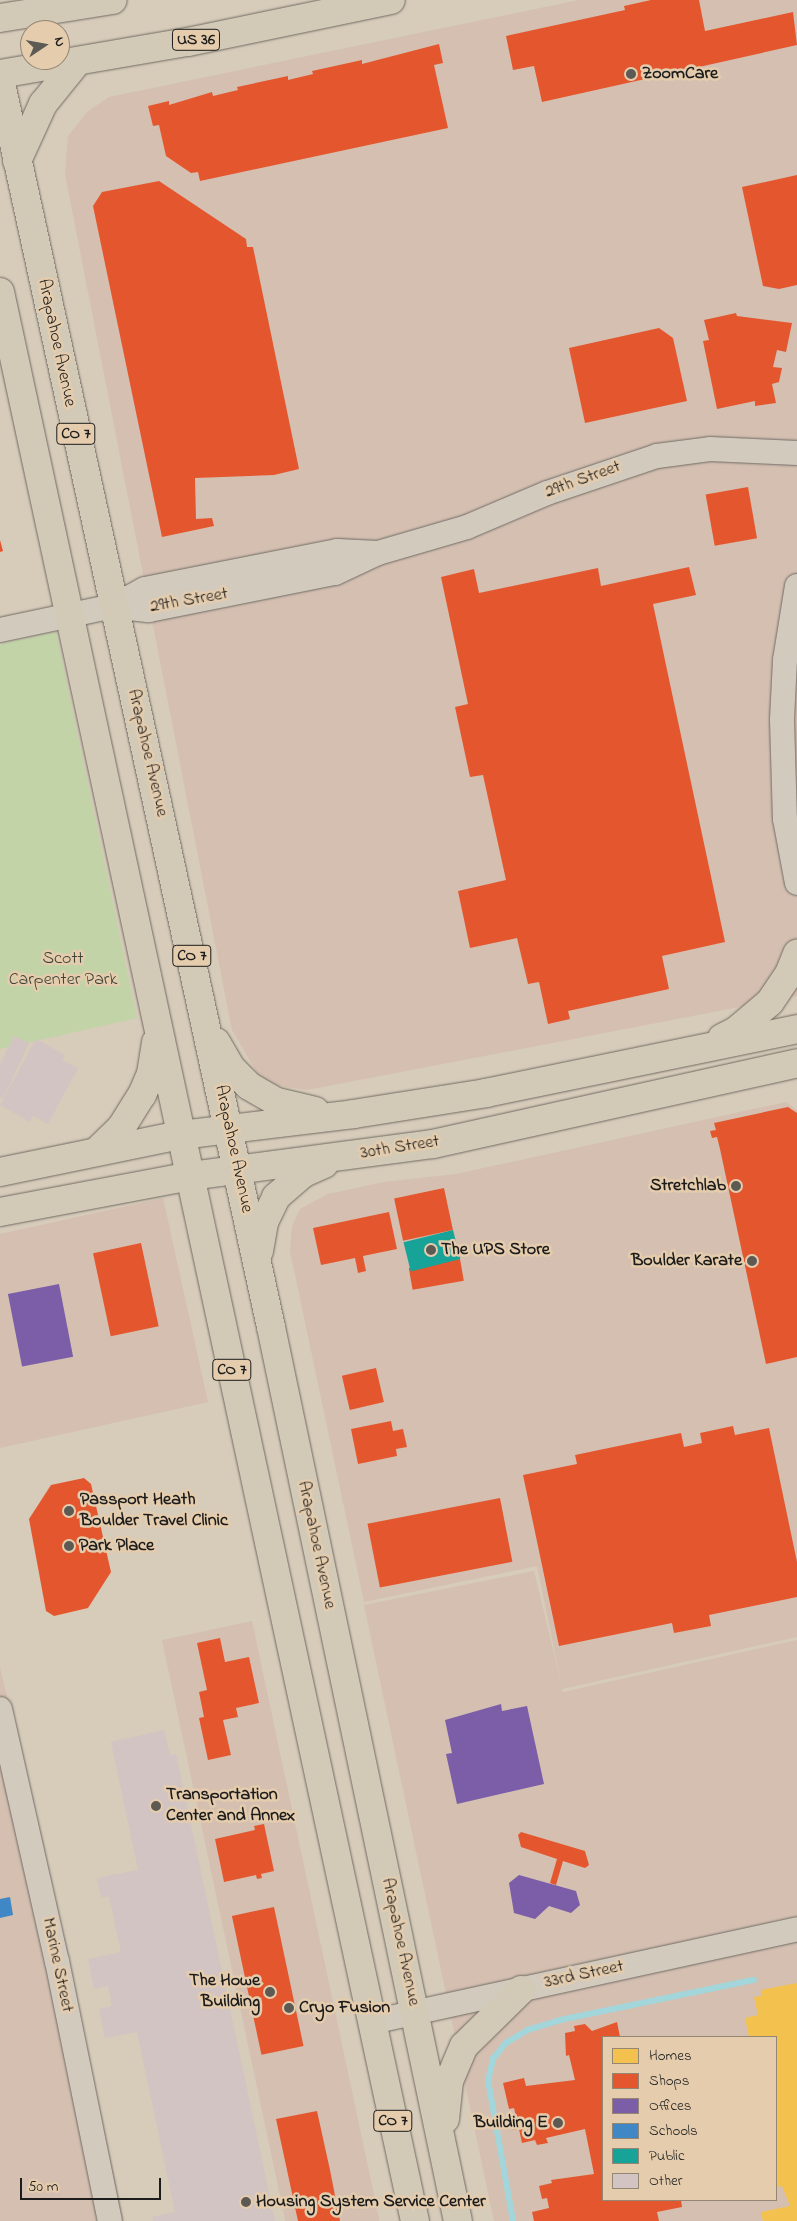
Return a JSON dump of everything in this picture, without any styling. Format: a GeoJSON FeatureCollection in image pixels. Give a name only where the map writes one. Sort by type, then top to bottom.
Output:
{"type":"FeatureCollection","features":[{"type":"Feature","properties":{"kind":"main road"},"geometry":{"type":"LineString","coordinates":[[0,18],[113,0]]}},
{"type":"Feature","properties":{"kind":"main road","name":"US 36"},"geometry":{"type":"LineString","coordinates":[[0,74],[77,62],[391,0]]}},
{"type":"Feature","properties":{"kind":"main road"},"geometry":{"type":"LineString","coordinates":[[18,161],[42,104],[77,62]]}},
{"type":"Feature","properties":{"kind":"main road","name":"Arapahoe Avenue"},"geometry":{"type":"LineString","coordinates":[[0,78],[237,1169],[458,2221]]}},
{"type":"Feature","properties":{"kind":"main road","name":"CO 7"},"geometry":{"type":"LineString","coordinates":[[0,292],[71,614],[158,1028],[415,2221]]}},
{"type":"Feature","properties":{"kind":"main road"},"geometry":{"type":"LineString","coordinates":[[700,1049],[736,1031],[770,1002],[789,974],[797,954]]}},
{"type":"Feature","properties":{"kind":"main road"},"geometry":{"type":"LineString","coordinates":[[204,1015],[231,1068],[258,1092],[290,1106],[354,1114]]}},
{"type":"Feature","properties":{"kind":"main road"},"geometry":{"type":"LineString","coordinates":[[97,1151],[121,1128],[142,1095],[151,1074],[158,1028]]}},
{"type":"Feature","properties":{"kind":"main road"},"geometry":{"type":"LineString","coordinates":[[0,1172],[181,1135],[354,1114],[568,1078],[797,1029]]}},
{"type":"Feature","properties":{"kind":"main road","name":"30th Street"},"geometry":{"type":"LineString","coordinates":[[0,1212],[190,1176],[341,1158],[476,1136],[797,1063]]}},
{"type":"Feature","properties":{"kind":"main road"},"geometry":{"type":"LineString","coordinates":[[258,1268],[264,1222],[276,1197],[304,1173],[341,1158]]}},
{"type":"Feature","properties":{"kind":"main road"},"geometry":{"type":"LineString","coordinates":[[444,2150],[448,2081],[458,2055],[477,2030],[521,1990]]}},
{"type":"Feature","properties":{"kind":"street","name":"29th Street"},"geometry":{"type":"LineString","coordinates":[[0,630],[114,606],[145,589],[203,577],[337,551],[378,553],[467,527],[547,493],[657,456],[710,449],[797,453]]}},
{"type":"Feature","properties":{"kind":"street"},"geometry":{"type":"LineString","coordinates":[[797,586],[786,660],[782,720],[785,756],[785,818],[797,883]]}},
{"type":"Feature","properties":{"kind":"street"},"geometry":{"type":"LineString","coordinates":[[785,756],[797,786]]}},
{"type":"Feature","properties":{"kind":"street","name":"Marine Street"},"geometry":{"type":"LineString","coordinates":[[0,1709],[57,1961],[110,2221]]}},
{"type":"Feature","properties":{"kind":"street","name":"33rd Street"},"geometry":{"type":"LineString","coordinates":[[372,2022],[797,1929]]}},
{"type":"Feature","properties":{"kind":"shaded area"},"geometry":{"type":"Polygon","coordinates":[[[579,0],[797,0],[797,996],[307,1090],[263,1083],[232,1030],[65,174],[68,136],[87,112],[109,97],[579,0]]]}},
{"type":"Feature","properties":{"kind":"shaded area"},"geometry":{"type":"Polygon","coordinates":[[[786,1102],[797,1110],[797,1637],[562,1689],[563,1692],[797,1640],[797,2221],[494,2221],[364,1605],[534,1571],[562,1687],[537,1566],[364,1602],[290,1251],[292,1226],[300,1209],[328,1194],[384,1182],[456,1174],[786,1102]]]}},
{"type":"Feature","properties":{"kind":"shaded area"},"geometry":{"type":"Polygon","coordinates":[[[163,1198],[208,1402],[0,1448],[0,1234],[163,1198]]]}},
{"type":"Feature","properties":{"kind":"shaded area"},"geometry":{"type":"Polygon","coordinates":[[[252,1621],[379,2221],[285,2221],[162,1640],[252,1621]]]}},
{"type":"Feature","properties":{"kind":"shaded area"},"geometry":{"type":"Polygon","coordinates":[[[0,1668],[42,1839],[124,2221],[0,2221],[0,1668]]]}},
{"type":"Feature","properties":{"kind":"green space","name":"Scott Carpenter Park"},"geometry":{"type":"Polygon","coordinates":[[[56,632],[137,1018],[0,1049],[0,644],[56,632]]]}},
{"type":"Feature","properties":{"kind":"building: Homes"},"geometry":{"type":"Polygon","coordinates":[[[797,1983],[797,2221],[763,2221],[761,2212],[790,2206],[782,2186],[777,2187],[777,2036],[749,2036],[745,2018],[758,2015],[754,1997],[762,1996],[761,1990],[797,1983]]]}},
{"type":"Feature","properties":{"kind":"building: Shops"},"geometry":{"type":"Polygon","coordinates":[[[651,0],[699,0],[705,31],[793,12],[797,45],[542,102],[534,66],[513,70],[506,36],[625,10],[624,6],[651,0]]]}},
{"type":"Feature","properties":{"kind":"building: Shops"},"geometry":{"type":"Polygon","coordinates":[[[439,44],[443,63],[434,65],[448,128],[200,181],[198,172],[191,173],[166,156],[159,125],[153,126],[148,106],[169,101],[169,105],[212,92],[213,96],[238,90],[237,87],[288,76],[288,80],[313,74],[312,71],[362,60],[362,64],[439,44]]]}},
{"type":"Feature","properties":{"kind":"building: Shops"},"geometry":{"type":"Polygon","coordinates":[[[797,175],[797,285],[779,289],[763,286],[742,187],[797,175]]]}},
{"type":"Feature","properties":{"kind":"building: Shops"},"geometry":{"type":"Polygon","coordinates":[[[159,181],[246,239],[247,247],[253,247],[299,469],[274,475],[195,478],[196,519],[212,518],[214,526],[162,537],[93,206],[102,192],[159,181]]]}},
{"type":"Feature","properties":{"kind":"building: Shops"},"geometry":{"type":"Polygon","coordinates":[[[736,313],[737,316],[792,323],[786,352],[777,350],[773,367],[782,368],[779,382],[772,384],[776,403],[755,406],[755,401],[717,409],[703,341],[709,340],[704,320],[736,313]]]}},
{"type":"Feature","properties":{"kind":"building: Shops"},"geometry":{"type":"Polygon","coordinates":[[[659,328],[673,338],[687,401],[585,423],[569,348],[659,328]]]}},
{"type":"Feature","properties":{"kind":"building: Shops"},"geometry":{"type":"Polygon","coordinates":[[[748,487],[757,538],[715,546],[706,494],[748,487]]]}},
{"type":"Feature","properties":{"kind":"building: Shops"},"geometry":{"type":"Polygon","coordinates":[[[0,540],[3,551],[0,552],[0,540]]]}},
{"type":"Feature","properties":{"kind":"building: Shops"},"geometry":{"type":"Polygon","coordinates":[[[689,567],[696,595],[653,604],[725,942],[662,956],[669,989],[568,1011],[570,1019],[548,1024],[539,982],[528,984],[517,938],[470,948],[458,891],[506,880],[483,775],[470,777],[455,707],[468,704],[441,577],[474,569],[479,593],[598,568],[601,586],[689,567]]]}},
{"type":"Feature","properties":{"kind":"building: Shops"},"geometry":{"type":"Polygon","coordinates":[[[788,1107],[797,1113],[797,1357],[766,1364],[720,1149],[717,1137],[712,1138],[710,1131],[716,1130],[714,1123],[788,1107]]]}},
{"type":"Feature","properties":{"kind":"building: Shops"},"geometry":{"type":"Polygon","coordinates":[[[444,1188],[453,1230],[403,1241],[394,1199],[444,1188]]]}},
{"type":"Feature","properties":{"kind":"building: Shops"},"geometry":{"type":"Polygon","coordinates":[[[389,1212],[397,1249],[363,1256],[366,1271],[358,1273],[355,1258],[321,1265],[313,1228],[389,1212]]]}},
{"type":"Feature","properties":{"kind":"building: Shops"},"geometry":{"type":"Polygon","coordinates":[[[141,1243],[159,1326],[111,1336],[93,1253],[141,1243]]]}},
{"type":"Feature","properties":{"kind":"building: Shops"},"geometry":{"type":"Polygon","coordinates":[[[460,1259],[464,1281],[413,1290],[409,1268],[460,1259]]]}},
{"type":"Feature","properties":{"kind":"building: Shops"},"geometry":{"type":"Polygon","coordinates":[[[376,1368],[384,1402],[350,1410],[342,1376],[376,1368]]]}},
{"type":"Feature","properties":{"kind":"building: Shops"},"geometry":{"type":"Polygon","coordinates":[[[391,1421],[393,1431],[403,1429],[407,1447],[396,1449],[397,1456],[358,1464],[351,1429],[391,1421]]]}},
{"type":"Feature","properties":{"kind":"building: Shops"},"geometry":{"type":"Polygon","coordinates":[[[733,1426],[735,1435],[769,1428],[797,1562],[797,1597],[709,1615],[711,1626],[674,1633],[672,1623],[559,1646],[523,1475],[577,1464],[575,1455],[681,1433],[684,1447],[702,1443],[700,1433],[733,1426]]]}},
{"type":"Feature","properties":{"kind":"building: Shops","name":"Park Place"},"geometry":{"type":"Polygon","coordinates":[[[84,1478],[91,1484],[111,1572],[88,1608],[54,1616],[46,1611],[29,1519],[51,1485],[84,1478]]]}},
{"type":"Feature","properties":{"kind":"building: Shops"},"geometry":{"type":"Polygon","coordinates":[[[500,1498],[512,1562],[380,1588],[367,1524],[500,1498]]]}},
{"type":"Feature","properties":{"kind":"building: Shops"},"geometry":{"type":"Polygon","coordinates":[[[220,1638],[225,1662],[249,1657],[259,1703],[236,1708],[238,1717],[223,1720],[231,1755],[208,1760],[199,1718],[204,1717],[199,1692],[207,1690],[197,1643],[220,1638]]]}},
{"type":"Feature","properties":{"kind":"building: Shops"},"geometry":{"type":"Polygon","coordinates":[[[264,1824],[274,1871],[261,1874],[262,1878],[257,1879],[256,1875],[224,1882],[215,1839],[255,1830],[254,1826],[264,1824]]]}},
{"type":"Feature","properties":{"kind":"building: Shops"},"geometry":{"type":"Polygon","coordinates":[[[521,1832],[585,1851],[589,1865],[585,1868],[563,1861],[556,1885],[550,1883],[557,1859],[521,1847],[518,1835],[521,1832]]]}},
{"type":"Feature","properties":{"kind":"building: Shops","name":"The Howe Building"},"geometry":{"type":"Polygon","coordinates":[[[274,1907],[304,2046],[261,2055],[232,1916],[274,1907]]]}},
{"type":"Feature","properties":{"kind":"building: Shops","name":"Building E"},"geometry":{"type":"Polygon","coordinates":[[[617,2022],[620,2036],[602,2036],[602,2201],[681,2201],[682,2207],[657,2212],[659,2221],[534,2221],[532,2212],[549,2208],[547,2198],[542,2199],[539,2186],[552,2183],[551,2180],[594,2174],[585,2129],[546,2138],[548,2143],[537,2145],[535,2140],[522,2143],[519,2129],[513,2130],[511,2118],[516,2117],[514,2108],[509,2109],[503,2083],[524,2078],[526,2086],[575,2080],[569,2055],[566,2056],[565,2033],[575,2031],[574,2026],[585,2024],[592,2031],[617,2022]]]}},
{"type":"Feature","properties":{"kind":"building: Shops"},"geometry":{"type":"Polygon","coordinates":[[[317,2111],[340,2221],[298,2221],[276,2119],[317,2111]]]}},
{"type":"Feature","properties":{"kind":"building: Offices"},"geometry":{"type":"Polygon","coordinates":[[[59,1284],[73,1357],[22,1367],[8,1294],[59,1284]]]}},
{"type":"Feature","properties":{"kind":"building: Offices"},"geometry":{"type":"Polygon","coordinates":[[[501,1704],[502,1711],[527,1706],[544,1784],[457,1804],[446,1754],[452,1753],[445,1720],[501,1704]]]}},
{"type":"Feature","properties":{"kind":"building: Offices"},"geometry":{"type":"Polygon","coordinates":[[[519,1875],[576,1891],[580,1905],[571,1913],[549,1906],[535,1919],[514,1913],[509,1883],[519,1875]]]}},
{"type":"Feature","properties":{"kind":"building: Schools"},"geometry":{"type":"Polygon","coordinates":[[[10,1897],[13,1915],[0,1918],[0,1899],[10,1897]]]}},
{"type":"Feature","properties":{"kind":"building: Public","name":"The UPS Store"},"geometry":{"type":"Polygon","coordinates":[[[453,1230],[460,1259],[411,1271],[404,1242],[453,1230]]]}},
{"type":"Feature","properties":{"kind":"building: Other"},"geometry":{"type":"Polygon","coordinates":[[[14,1036],[29,1043],[3,1098],[0,1097],[0,1064],[14,1036]]]}},
{"type":"Feature","properties":{"kind":"building: Other"},"geometry":{"type":"Polygon","coordinates":[[[36,1039],[65,1055],[62,1060],[78,1068],[48,1124],[33,1116],[30,1122],[0,1105],[36,1039]]]}},
{"type":"Feature","properties":{"kind":"building: Other"},"geometry":{"type":"Polygon","coordinates":[[[164,1730],[170,1755],[176,1754],[275,2221],[153,2221],[152,2217],[175,2212],[137,2032],[105,2038],[99,2009],[112,2006],[108,1986],[94,1989],[88,1959],[121,1952],[109,1896],[101,1898],[97,1878],[138,1870],[111,1742],[164,1730]]]}},
{"type":"Feature","properties":{"kind":"waterway"},"geometry":{"type":"LineString","coordinates":[[513,2221],[488,2081],[493,2059],[506,2043],[528,2030],[560,2020],[754,1980]]}},
{"type":"Feature","properties":{"kind":"place","name":"ZoomCare"},"geometry":{"type":"Point","coordinates":[631,74]}},
{"type":"Feature","properties":{"kind":"place","name":"Stretchlab"},"geometry":{"type":"Point","coordinates":[736,1186]}},
{"type":"Feature","properties":{"kind":"place","name":"The UPS Store"},"geometry":{"type":"Point","coordinates":[431,1250]}},
{"type":"Feature","properties":{"kind":"place","name":"Boulder Karate"},"geometry":{"type":"Point","coordinates":[752,1261]}},
{"type":"Feature","properties":{"kind":"place","name":"Passport Heath Boulder Travel Clinic"},"geometry":{"type":"Point","coordinates":[69,1511]}},
{"type":"Feature","properties":{"kind":"place","name":"Park Place"},"geometry":{"type":"Point","coordinates":[69,1546]}},
{"type":"Feature","properties":{"kind":"place","name":"Transportation Center and Annex"},"geometry":{"type":"Point","coordinates":[156,1806]}},
{"type":"Feature","properties":{"kind":"place","name":"The Howe Building"},"geometry":{"type":"Point","coordinates":[270,1992]}},
{"type":"Feature","properties":{"kind":"place","name":"Cryo Fusion"},"geometry":{"type":"Point","coordinates":[289,2008]}},
{"type":"Feature","properties":{"kind":"place","name":"Building E"},"geometry":{"type":"Point","coordinates":[558,2123]}},
{"type":"Feature","properties":{"kind":"place","name":"Housing System Service Center"},"geometry":{"type":"Point","coordinates":[246,2202]}}]}
